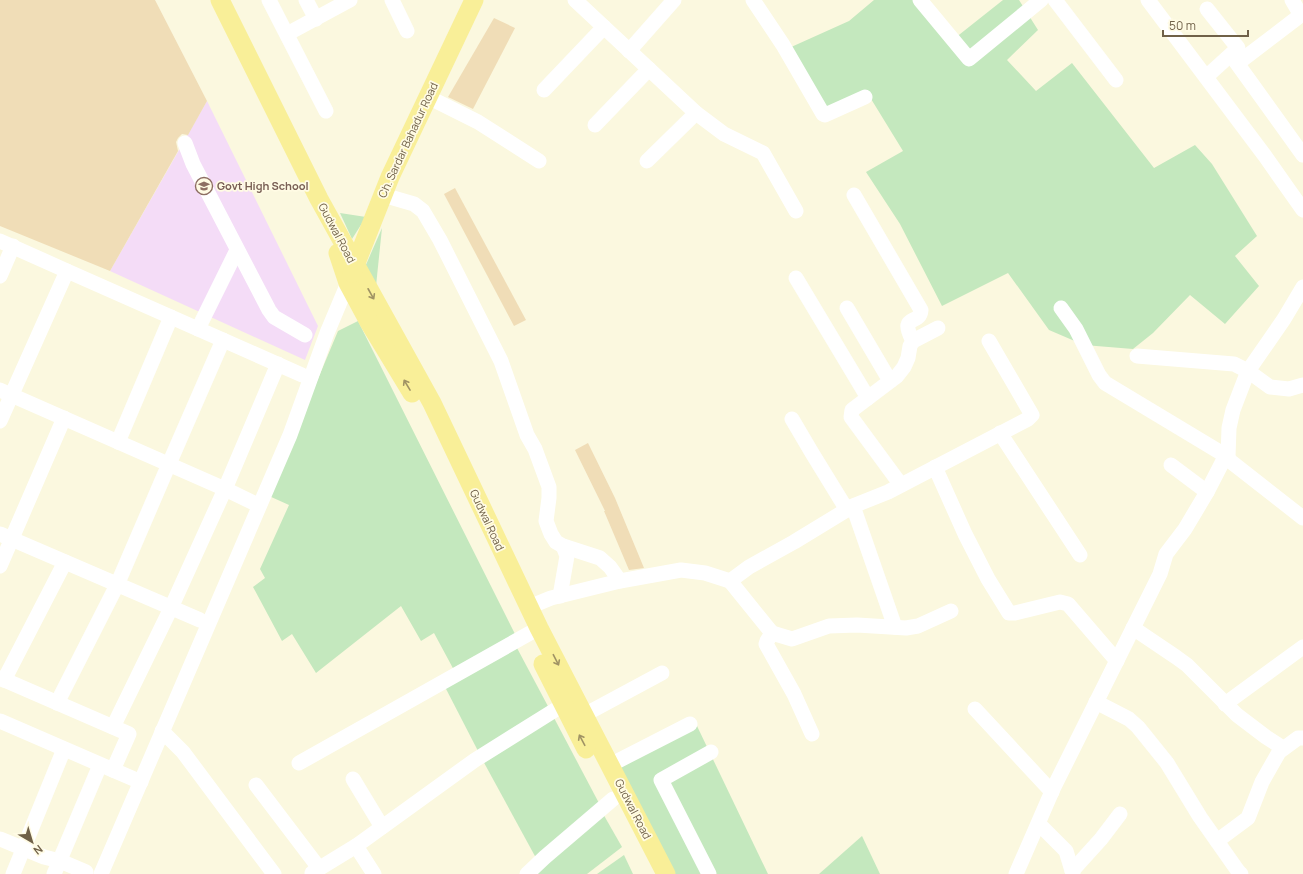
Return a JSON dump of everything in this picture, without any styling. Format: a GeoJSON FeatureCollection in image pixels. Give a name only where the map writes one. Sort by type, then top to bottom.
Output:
{"type":"FeatureCollection","features":[{"type":"Feature","properties":{"kind":"main road"},"geometry":{"type":"LineString","coordinates":[[220,0],[319,199]]}},
{"type":"Feature","properties":{"kind":"main road","name":"Ch. Sardar Bahadur Road"},"geometry":{"type":"LineString","coordinates":[[348,284],[383,194],[474,0]]}},
{"type":"Feature","properties":{"kind":"main road","name":"Gudwal Road"},"geometry":{"type":"LineString","coordinates":[[319,199],[432,402],[529,607],[534,631],[563,705],[652,874]]}},
{"type":"Feature","properties":{"kind":"main road","name":"Gudwal Road"},"geometry":{"type":"LineString","coordinates":[[319,199],[348,284],[421,408],[534,631],[584,715],[666,874]]}},
{"type":"Feature","properties":{"kind":"street"},"geometry":{"type":"LineString","coordinates":[[270,0],[326,111]]}},
{"type":"Feature","properties":{"kind":"street"},"geometry":{"type":"LineString","coordinates":[[306,0],[316,19]]}},
{"type":"Feature","properties":{"kind":"street"},"geometry":{"type":"LineString","coordinates":[[287,34],[350,0]]}},
{"type":"Feature","properties":{"kind":"street"},"geometry":{"type":"LineString","coordinates":[[392,0],[407,31]]}},
{"type":"Feature","properties":{"kind":"street"},"geometry":{"type":"LineString","coordinates":[[629,51],[674,0]]}},
{"type":"Feature","properties":{"kind":"street"},"geometry":{"type":"LineString","coordinates":[[753,0],[783,45],[823,114],[825,115],[865,97]]}},
{"type":"Feature","properties":{"kind":"street"},"geometry":{"type":"LineString","coordinates":[[920,0],[969,59],[1040,0]]}},
{"type":"Feature","properties":{"kind":"street"},"geometry":{"type":"LineString","coordinates":[[1055,0],[1116,80]]}},
{"type":"Feature","properties":{"kind":"street"},"geometry":{"type":"LineString","coordinates":[[1148,0],[1265,156],[1303,210]]}},
{"type":"Feature","properties":{"kind":"street"},"geometry":{"type":"LineString","coordinates":[[1206,77],[1298,18],[1299,12],[1292,0]]}},
{"type":"Feature","properties":{"kind":"street"},"geometry":{"type":"LineString","coordinates":[[585,3],[604,27],[696,113],[724,134],[763,153],[796,212]]}},
{"type":"Feature","properties":{"kind":"street"},"geometry":{"type":"LineString","coordinates":[[1208,9],[1238,48],[1234,59]]}},
{"type":"Feature","properties":{"kind":"street"},"geometry":{"type":"LineString","coordinates":[[544,90],[604,27]]}},
{"type":"Feature","properties":{"kind":"street"},"geometry":{"type":"LineString","coordinates":[[1234,59],[1303,155]]}},
{"type":"Feature","properties":{"kind":"street"},"geometry":{"type":"LineString","coordinates":[[595,125],[649,69]]}},
{"type":"Feature","properties":{"kind":"street"},"geometry":{"type":"LineString","coordinates":[[428,97],[478,122],[539,161]]}},
{"type":"Feature","properties":{"kind":"street"},"geometry":{"type":"LineString","coordinates":[[647,161],[696,113]]}},
{"type":"Feature","properties":{"kind":"street"},"geometry":{"type":"LineString","coordinates":[[186,143],[194,164],[237,250],[274,318],[305,335]]}},
{"type":"Feature","properties":{"kind":"street"},"geometry":{"type":"LineString","coordinates":[[383,194],[414,204],[423,211],[440,240],[501,361],[549,487],[546,521],[550,534],[556,542],[563,546],[600,558],[610,567],[620,581]]}},
{"type":"Feature","properties":{"kind":"street"},"geometry":{"type":"LineString","coordinates":[[854,195],[921,310],[919,316],[908,322],[907,325],[913,341]]}},
{"type":"Feature","properties":{"kind":"street"},"geometry":{"type":"LineString","coordinates":[[0,276],[6,243],[302,375]]}},
{"type":"Feature","properties":{"kind":"street"},"geometry":{"type":"LineString","coordinates":[[198,328],[237,250]]}},
{"type":"Feature","properties":{"kind":"street"},"geometry":{"type":"LineString","coordinates":[[0,421],[6,393],[67,271]]}},
{"type":"Feature","properties":{"kind":"street"},"geometry":{"type":"LineString","coordinates":[[796,278],[868,398]]}},
{"type":"Feature","properties":{"kind":"street"},"geometry":{"type":"LineString","coordinates":[[102,874],[290,435],[327,333],[348,284]]}},
{"type":"Feature","properties":{"kind":"street"},"geometry":{"type":"LineString","coordinates":[[1016,874],[1052,792],[1160,574],[1166,554],[1185,529],[1226,457],[1229,428],[1233,410],[1248,370],[1301,295]]}},
{"type":"Feature","properties":{"kind":"street"},"geometry":{"type":"LineString","coordinates":[[847,308],[890,381]]}},
{"type":"Feature","properties":{"kind":"street"},"geometry":{"type":"LineString","coordinates":[[1061,308],[1076,330],[1105,384],[1226,457],[1303,518]]}},
{"type":"Feature","properties":{"kind":"street"},"geometry":{"type":"LineString","coordinates":[[118,442],[171,317]]}},
{"type":"Feature","properties":{"kind":"street"},"geometry":{"type":"LineString","coordinates":[[901,485],[851,416],[852,410],[897,376],[904,367],[913,341],[938,328]]}},
{"type":"Feature","properties":{"kind":"street"},"geometry":{"type":"LineString","coordinates":[[57,703],[117,584],[223,340]]}},
{"type":"Feature","properties":{"kind":"street"},"geometry":{"type":"LineString","coordinates":[[730,581],[749,567],[850,508],[901,485],[1028,419],[1032,415],[989,341]]}},
{"type":"Feature","properties":{"kind":"street"},"geometry":{"type":"LineString","coordinates":[[1137,356],[1234,364],[1248,370],[1270,387],[1289,389],[1303,385]]}},
{"type":"Feature","properties":{"kind":"street"},"geometry":{"type":"LineString","coordinates":[[113,727],[171,608],[225,488],[278,364]]}},
{"type":"Feature","properties":{"kind":"street"},"geometry":{"type":"LineString","coordinates":[[6,393],[225,488],[254,503]]}},
{"type":"Feature","properties":{"kind":"street"},"geometry":{"type":"LineString","coordinates":[[0,566],[6,537],[64,418]]}},
{"type":"Feature","properties":{"kind":"street"},"geometry":{"type":"LineString","coordinates":[[792,419],[812,453],[850,508],[895,627]]}},
{"type":"Feature","properties":{"kind":"street"},"geometry":{"type":"LineString","coordinates":[[1000,433],[1080,555]]}},
{"type":"Feature","properties":{"kind":"street"},"geometry":{"type":"LineString","coordinates":[[1171,465],[1207,492]]}},
{"type":"Feature","properties":{"kind":"street"},"geometry":{"type":"LineString","coordinates":[[935,467],[965,534],[988,579],[1009,613],[1015,613],[1060,602],[1068,604],[1117,661]]}},
{"type":"Feature","properties":{"kind":"street"},"geometry":{"type":"LineString","coordinates":[[6,537],[200,620]]}},
{"type":"Feature","properties":{"kind":"street"},"geometry":{"type":"LineString","coordinates":[[560,596],[567,556],[563,546]]}},
{"type":"Feature","properties":{"kind":"street"},"geometry":{"type":"LineString","coordinates":[[57,867],[106,767],[129,734],[2,679],[65,562]]}},
{"type":"Feature","properties":{"kind":"street"},"geometry":{"type":"LineString","coordinates":[[529,607],[560,596],[620,581],[681,570],[704,573],[730,581],[772,633],[792,639],[829,626],[856,625],[906,628],[918,626],[951,611]]}},
{"type":"Feature","properties":{"kind":"street"},"geometry":{"type":"LineString","coordinates":[[1133,628],[1182,661],[1225,704],[1283,748]]}},
{"type":"Feature","properties":{"kind":"street"},"geometry":{"type":"LineString","coordinates":[[299,763],[534,631]]}},
{"type":"Feature","properties":{"kind":"street"},"geometry":{"type":"LineString","coordinates":[[772,633],[766,644],[794,694],[812,734]]}},
{"type":"Feature","properties":{"kind":"street"},"geometry":{"type":"LineString","coordinates":[[1225,704],[1303,647]]}},
{"type":"Feature","properties":{"kind":"street"},"geometry":{"type":"LineString","coordinates":[[584,715],[662,673]]}},
{"type":"Feature","properties":{"kind":"street"},"geometry":{"type":"LineString","coordinates":[[1096,702],[1129,719],[1138,727],[1167,763],[1217,841],[1241,874]]}},
{"type":"Feature","properties":{"kind":"street"},"geometry":{"type":"LineString","coordinates":[[256,785],[315,871],[356,846],[475,760],[563,705]]}},
{"type":"Feature","properties":{"kind":"street"},"geometry":{"type":"LineString","coordinates":[[975,709],[1052,792]]}},
{"type":"Feature","properties":{"kind":"street"},"geometry":{"type":"LineString","coordinates":[[0,721],[141,782]]}},
{"type":"Feature","properties":{"kind":"street"},"geometry":{"type":"LineString","coordinates":[[610,765],[690,724]]}},
{"type":"Feature","properties":{"kind":"street"},"geometry":{"type":"LineString","coordinates":[[162,731],[183,752],[274,874]]}},
{"type":"Feature","properties":{"kind":"street"},"geometry":{"type":"LineString","coordinates":[[1217,841],[1248,818],[1262,782],[1279,752],[1298,738],[1303,738]]}},
{"type":"Feature","properties":{"kind":"street"},"geometry":{"type":"LineString","coordinates":[[12,874],[64,749]]}},
{"type":"Feature","properties":{"kind":"street"},"geometry":{"type":"LineString","coordinates":[[709,874],[661,780],[710,752]]}},
{"type":"Feature","properties":{"kind":"street"},"geometry":{"type":"LineString","coordinates":[[353,779],[382,827]]}},
{"type":"Feature","properties":{"kind":"street"},"geometry":{"type":"LineString","coordinates":[[527,874],[544,857],[613,799]]}},
{"type":"Feature","properties":{"kind":"street"},"geometry":{"type":"LineString","coordinates":[[1073,872],[1120,814]]}},
{"type":"Feature","properties":{"kind":"street"},"geometry":{"type":"LineString","coordinates":[[1039,824],[1066,851],[1073,872]]}},
{"type":"Feature","properties":{"kind":"street"},"geometry":{"type":"LineString","coordinates":[[0,839],[44,857],[57,867],[86,872]]}},
{"type":"Feature","properties":{"kind":"street"},"geometry":{"type":"LineString","coordinates":[[356,846],[374,874]]}},
{"type":"Feature","properties":{"kind":"shaded area","name":"Govt High School"},"geometry":{"type":"Polygon","coordinates":[[[207,101],[318,326],[305,360],[110,271],[207,101]]]}},
{"type":"Feature","properties":{"kind":"green space"},"geometry":{"type":"Polygon","coordinates":[[[874,0],[916,0],[950,42],[1003,0],[1019,0],[1038,30],[1007,60],[1036,91],[1072,63],[1154,168],[1195,145],[1212,164],[1257,236],[1235,256],[1259,286],[1225,324],[1190,295],[1153,333],[1133,349],[1084,345],[1049,330],[1008,273],[942,306],[900,224],[866,172],[903,151],[868,94],[826,109],[789,48],[849,21],[874,0]]]}},
{"type":"Feature","properties":{"kind":"green space"},"geometry":{"type":"Polygon","coordinates":[[[340,213],[366,217],[352,239],[340,213]]]}},
{"type":"Feature","properties":{"kind":"green space"},"geometry":{"type":"Polygon","coordinates":[[[382,228],[376,286],[365,267],[382,228]]]}},
{"type":"Feature","properties":{"kind":"green space"},"geometry":{"type":"Polygon","coordinates":[[[358,321],[515,634],[455,672],[434,633],[421,641],[401,606],[316,673],[292,634],[282,641],[253,587],[265,578],[260,569],[289,505],[269,496],[338,331],[358,321]]]}},
{"type":"Feature","properties":{"kind":"green space"},"geometry":{"type":"Polygon","coordinates":[[[517,648],[550,710],[478,751],[444,685],[517,648]]]}},
{"type":"Feature","properties":{"kind":"green space"},"geometry":{"type":"Polygon","coordinates":[[[553,716],[600,805],[536,858],[482,759],[553,716]]]}},
{"type":"Feature","properties":{"kind":"green space"},"geometry":{"type":"Polygon","coordinates":[[[697,726],[768,874],[671,874],[617,767],[621,763],[697,726]]]}},
{"type":"Feature","properties":{"kind":"green space"},"geometry":{"type":"Polygon","coordinates":[[[602,812],[622,847],[587,874],[534,874],[602,812]]]}},
{"type":"Feature","properties":{"kind":"green space"},"geometry":{"type":"Polygon","coordinates":[[[862,836],[880,874],[819,874],[862,836]]]}},
{"type":"Feature","properties":{"kind":"green space"},"geometry":{"type":"Polygon","coordinates":[[[624,855],[633,874],[597,874],[624,855]]]}},
{"type":"Feature","properties":{"kind":"building"},"geometry":{"type":"Polygon","coordinates":[[[0,0],[155,0],[207,101],[188,135],[182,134],[178,138],[176,142],[178,151],[110,271],[0,226],[0,0]]]}},
{"type":"Feature","properties":{"kind":"building"},"geometry":{"type":"Polygon","coordinates":[[[494,18],[515,28],[473,109],[448,97],[494,18]]]}},
{"type":"Feature","properties":{"kind":"building"},"geometry":{"type":"Polygon","coordinates":[[[455,188],[526,320],[514,326],[444,194],[455,188]]]}},
{"type":"Feature","properties":{"kind":"building"},"geometry":{"type":"Polygon","coordinates":[[[588,443],[615,498],[644,568],[629,570],[605,511],[575,450],[588,443]]]}},
{"type":"Feature","properties":{"kind":"place","name":"Govt High School"},"geometry":{"type":"Point","coordinates":[204,186]}}]}
